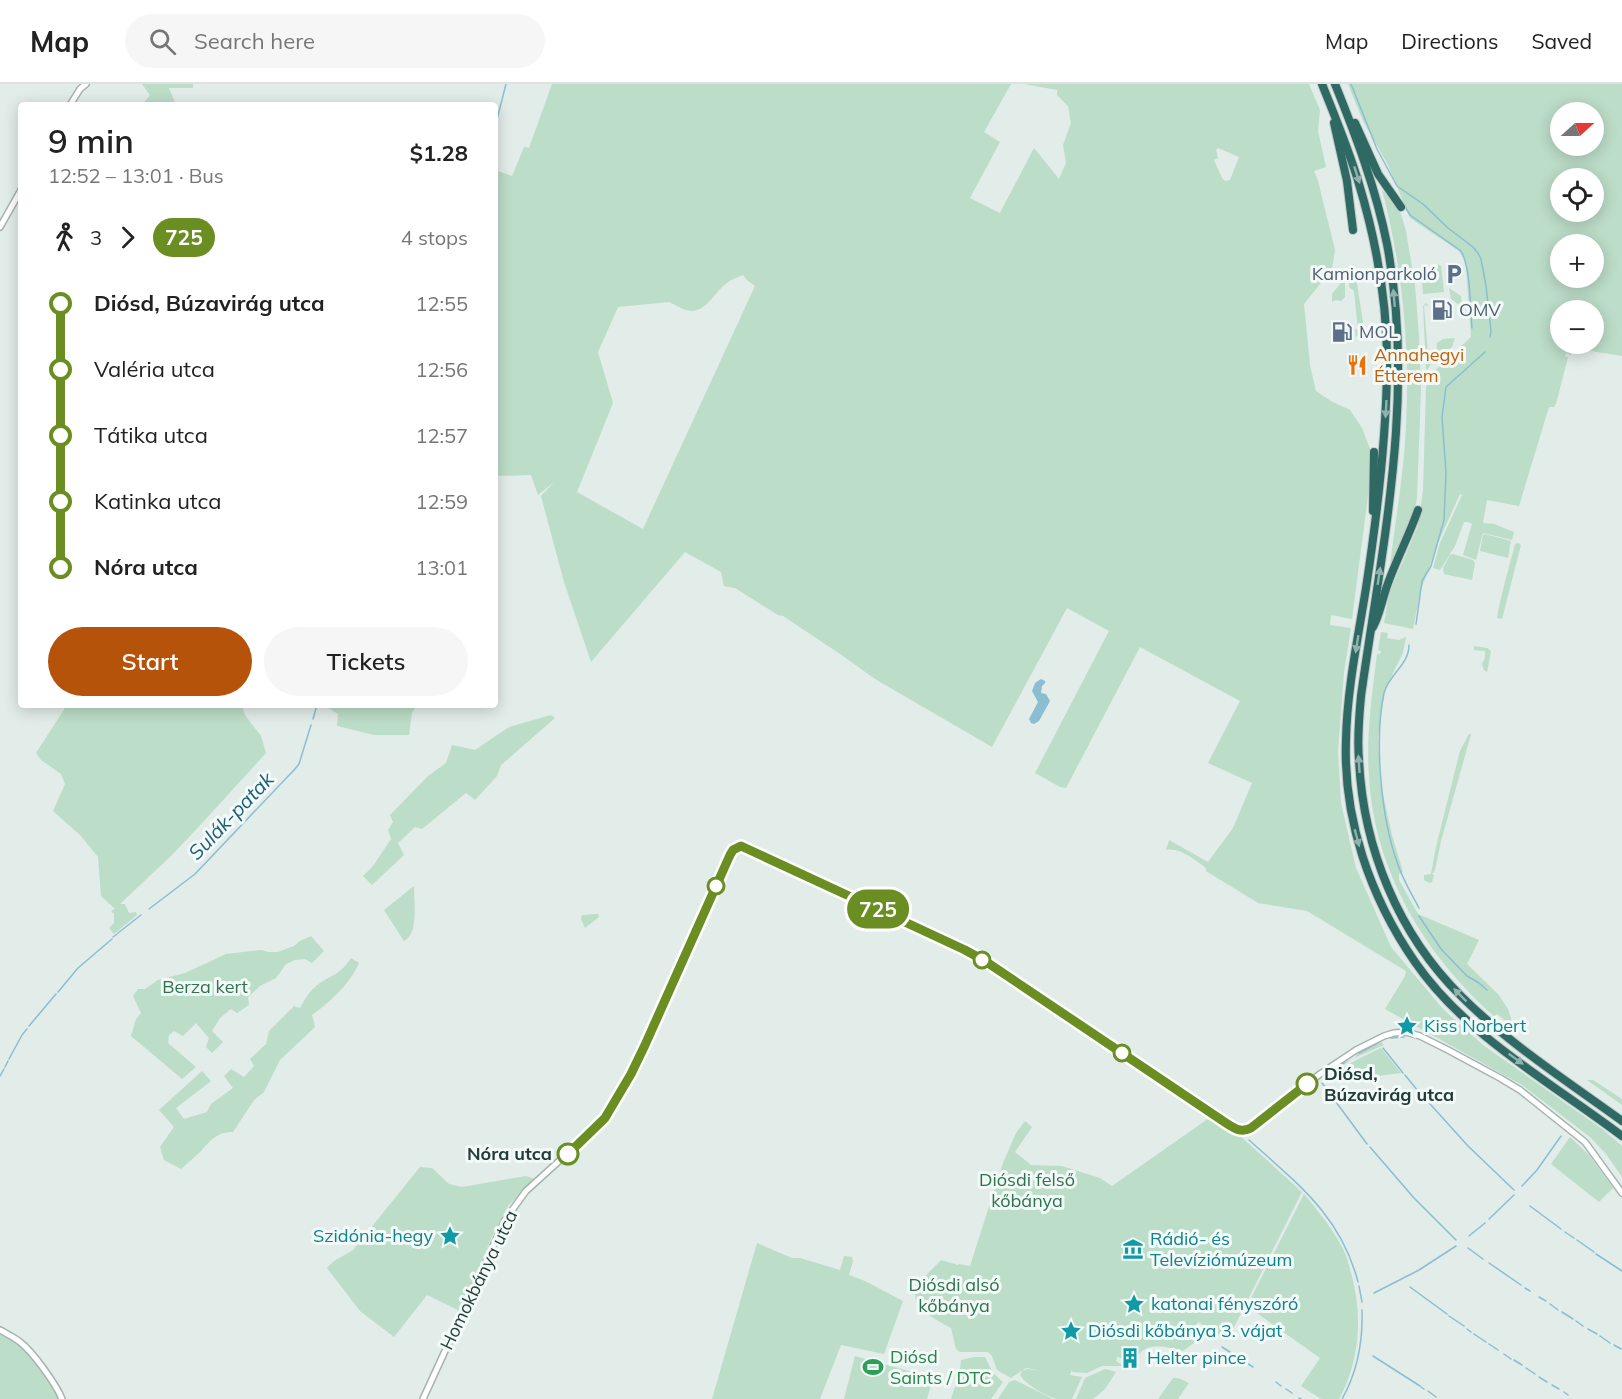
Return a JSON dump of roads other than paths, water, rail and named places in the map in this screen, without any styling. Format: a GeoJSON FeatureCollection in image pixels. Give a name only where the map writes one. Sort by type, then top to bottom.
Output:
{"type":"FeatureCollection","features":[{"type":"Feature","properties":{"kind":"highway"},"geometry":{"type":"LineString","coordinates":[[1322,84],[1362,193],[1374,244],[1382,292],[1387,366],[1384,441],[1375,525],[1349,696],[1345,744],[1350,810],[1362,858],[1388,918],[1415,963],[1438,992],[1490,1040],[1622,1136]]}},
{"type":"Feature","properties":{"kind":"highway"},"geometry":{"type":"LineString","coordinates":[[1335,84],[1360,148],[1381,217],[1390,266],[1397,328],[1398,400],[1393,476],[1361,696],[1359,725],[1360,779],[1370,836],[1383,875],[1402,917],[1432,963],[1450,984],[1498,1030],[1622,1121]]}},
{"type":"Feature","properties":{"kind":"highway"},"geometry":{"type":"LineString","coordinates":[[1329,101],[1344,165],[1353,230]]}},
{"type":"Feature","properties":{"kind":"highway"},"geometry":{"type":"LineString","coordinates":[[1347,113],[1357,125],[1378,174],[1401,207]]}},
{"type":"Feature","properties":{"kind":"highway"},"geometry":{"type":"LineString","coordinates":[[1374,452],[1372,506],[1375,525]]}},
{"type":"Feature","properties":{"kind":"highway"},"geometry":{"type":"LineString","coordinates":[[1370,634],[1418,510]]}},
{"type":"Feature","properties":{"kind":"street"},"geometry":{"type":"LineString","coordinates":[[72,102],[86,84]]}},
{"type":"Feature","properties":{"kind":"street"},"geometry":{"type":"LineString","coordinates":[[0,227],[18,195]]}},
{"type":"Feature","properties":{"kind":"street","name":"Homokbánya utca"},"geometry":{"type":"LineString","coordinates":[[423,1399],[499,1231],[511,1212],[526,1191],[585,1139],[612,1107],[637,1062],[725,865],[733,850],[737,848],[745,847],[975,956],[1241,1131],[1251,1128],[1320,1074],[1356,1050],[1383,1036],[1406,1032],[1420,1036],[1448,1050],[1520,1090],[1585,1142],[1622,1193]]}},
{"type":"Feature","properties":{"kind":"street"},"geometry":{"type":"LineString","coordinates":[[0,1330],[20,1342],[33,1355],[62,1399]]}},
{"type":"Feature","properties":{"kind":"water"},"geometry":{"type":"Polygon","coordinates":[[[1041,679],[1045,683],[1041,693],[1046,694],[1050,701],[1039,721],[1034,724],[1029,719],[1038,702],[1032,691],[1035,683],[1041,679]]]}},
{"type":"Feature","properties":{"kind":"waterway","name":"Sulák-patak"},"geometry":{"type":"LineString","coordinates":[[498,115],[506,84]]}},
{"type":"Feature","properties":{"kind":"waterway"},"geometry":{"type":"LineString","coordinates":[[1351,84],[1377,149],[1397,186],[1423,204],[1478,253],[1486,286],[1490,337]]}},
{"type":"Feature","properties":{"kind":"waterway"},"geometry":{"type":"LineString","coordinates":[[1401,200],[1410,215],[1461,251],[1468,278],[1472,328]]}},
{"type":"Feature","properties":{"kind":"waterway"},"geometry":{"type":"LineString","coordinates":[[1416,624],[1422,581],[1431,566],[1444,520],[1446,473],[1442,417],[1446,387],[1485,352]]}},
{"type":"Feature","properties":{"kind":"waterway"},"geometry":{"type":"LineString","coordinates":[[1409,645],[1406,658],[1390,680],[1384,693],[1380,755],[1383,801],[1391,844],[1401,874],[1419,908]]}},
{"type":"Feature","properties":{"kind":"waterway"},"geometry":{"type":"LineString","coordinates":[[313,719],[316,708]]}},
{"type":"Feature","properties":{"kind":"waterway","name":"Sulák-patak"},"geometry":{"type":"LineString","coordinates":[[149,909],[195,874],[294,770],[299,764],[311,725]]}},
{"type":"Feature","properties":{"kind":"waterway","name":"Sulák-patak"},"geometry":{"type":"LineString","coordinates":[[118,933],[141,915]]}},
{"type":"Feature","properties":{"kind":"waterway"},"geometry":{"type":"LineString","coordinates":[[1419,916],[1441,949],[1467,976],[1487,990]]}},
{"type":"Feature","properties":{"kind":"waterway","name":"Sulák-patak"},"geometry":{"type":"LineString","coordinates":[[113,937],[117,934]]}},
{"type":"Feature","properties":{"kind":"waterway","name":"Sulák-patak"},"geometry":{"type":"LineString","coordinates":[[58,992],[78,968],[112,939]]}},
{"type":"Feature","properties":{"kind":"waterway","name":"Sulák-patak"},"geometry":{"type":"LineString","coordinates":[[29,1026],[56,994]]}},
{"type":"Feature","properties":{"kind":"waterway","name":"Sulák-patak"},"geometry":{"type":"LineString","coordinates":[[9,1059],[27,1029]]}},
{"type":"Feature","properties":{"kind":"waterway"},"geometry":{"type":"LineString","coordinates":[[1391,1038],[1404,1037]]}},
{"type":"Feature","properties":{"kind":"waterway"},"geometry":{"type":"LineString","coordinates":[[1359,1053],[1376,1044]]}},
{"type":"Feature","properties":{"kind":"waterway"},"geometry":{"type":"LineString","coordinates":[[1383,1048],[1403,1073]]}},
{"type":"Feature","properties":{"kind":"waterway","name":"Sulák-patak"},"geometry":{"type":"LineString","coordinates":[[5,1067],[8,1061]]}},
{"type":"Feature","properties":{"kind":"waterway"},"geometry":{"type":"LineString","coordinates":[[1328,1074],[1344,1063]]}},
{"type":"Feature","properties":{"kind":"waterway","name":"Sulák-patak"},"geometry":{"type":"LineString","coordinates":[[0,1076],[4,1069]]}},
{"type":"Feature","properties":{"kind":"waterway"},"geometry":{"type":"LineString","coordinates":[[1405,1075],[1418,1091]]}},
{"type":"Feature","properties":{"kind":"waterway"},"geometry":{"type":"LineString","coordinates":[[1253,1132],[1316,1082]]}},
{"type":"Feature","properties":{"kind":"waterway"},"geometry":{"type":"LineString","coordinates":[[1322,1083],[1367,1144]]}},
{"type":"Feature","properties":{"kind":"waterway"},"geometry":{"type":"LineString","coordinates":[[1422,1095],[1468,1146],[1514,1190]]}},
{"type":"Feature","properties":{"kind":"waterway"},"geometry":{"type":"LineString","coordinates":[[1522,1186],[1537,1170],[1561,1136]]}},
{"type":"Feature","properties":{"kind":"waterway"},"geometry":{"type":"LineString","coordinates":[[1249,1140],[1301,1187],[1329,1220],[1341,1238],[1358,1282]]}},
{"type":"Feature","properties":{"kind":"waterway"},"geometry":{"type":"LineString","coordinates":[[1370,1147],[1414,1198],[1456,1240]]}},
{"type":"Feature","properties":{"kind":"waterway"},"geometry":{"type":"LineString","coordinates":[[1489,1219],[1514,1195]]}},
{"type":"Feature","properties":{"kind":"waterway"},"geometry":{"type":"LineString","coordinates":[[1530,1206],[1561,1229]]}},
{"type":"Feature","properties":{"kind":"waterway"},"geometry":{"type":"LineString","coordinates":[[1469,1236],[1485,1223]]}},
{"type":"Feature","properties":{"kind":"waterway"},"geometry":{"type":"LineString","coordinates":[[1565,1232],[1574,1238]]}},
{"type":"Feature","properties":{"kind":"waterway"},"geometry":{"type":"LineString","coordinates":[[1577,1240],[1594,1252]]}},
{"type":"Feature","properties":{"kind":"waterway"},"geometry":{"type":"LineString","coordinates":[[1374,1293],[1419,1270],[1456,1246]]}},
{"type":"Feature","properties":{"kind":"waterway"},"geometry":{"type":"LineString","coordinates":[[1468,1248],[1483,1259]]}},
{"type":"Feature","properties":{"kind":"waterway"},"geometry":{"type":"LineString","coordinates":[[1596,1254],[1622,1271]]}},
{"type":"Feature","properties":{"kind":"waterway"},"geometry":{"type":"LineString","coordinates":[[1489,1263],[1521,1285]]}},
{"type":"Feature","properties":{"kind":"waterway"},"geometry":{"type":"LineString","coordinates":[[1359,1286],[1362,1302]]}},
{"type":"Feature","properties":{"kind":"waterway"},"geometry":{"type":"LineString","coordinates":[[1410,1287],[1447,1314]]}},
{"type":"Feature","properties":{"kind":"waterway"},"geometry":{"type":"LineString","coordinates":[[1525,1288],[1530,1291]]}},
{"type":"Feature","properties":{"kind":"waterway"},"geometry":{"type":"LineString","coordinates":[[1539,1297],[1546,1301]]}},
{"type":"Feature","properties":{"kind":"waterway"},"geometry":{"type":"LineString","coordinates":[[1550,1304],[1558,1310]]}},
{"type":"Feature","properties":{"kind":"waterway"},"geometry":{"type":"LineString","coordinates":[[1342,1399],[1352,1378],[1358,1356],[1362,1333],[1362,1310]]}},
{"type":"Feature","properties":{"kind":"waterway"},"geometry":{"type":"LineString","coordinates":[[1562,1312],[1573,1319]]}},
{"type":"Feature","properties":{"kind":"waterway"},"geometry":{"type":"LineString","coordinates":[[1449,1316],[1464,1326]]}},
{"type":"Feature","properties":{"kind":"waterway"},"geometry":{"type":"LineString","coordinates":[[1576,1321],[1583,1326]]}},
{"type":"Feature","properties":{"kind":"waterway"},"geometry":{"type":"LineString","coordinates":[[1467,1329],[1471,1332]]}},
{"type":"Feature","properties":{"kind":"waterway"},"geometry":{"type":"LineString","coordinates":[[1588,1329],[1597,1334]]}},
{"type":"Feature","properties":{"kind":"waterway"},"geometry":{"type":"LineString","coordinates":[[1474,1334],[1486,1342]]}},
{"type":"Feature","properties":{"kind":"waterway"},"geometry":{"type":"LineString","coordinates":[[1600,1336],[1610,1343]]}},
{"type":"Feature","properties":{"kind":"waterway"},"geometry":{"type":"LineString","coordinates":[[1489,1344],[1498,1350]]}},
{"type":"Feature","properties":{"kind":"waterway"},"geometry":{"type":"LineString","coordinates":[[1614,1345],[1621,1349]]}},
{"type":"Feature","properties":{"kind":"waterway"},"geometry":{"type":"LineString","coordinates":[[1222,1347],[1253,1367]]}},
{"type":"Feature","properties":{"kind":"waterway"},"geometry":{"type":"LineString","coordinates":[[1504,1354],[1511,1359]]}},
{"type":"Feature","properties":{"kind":"waterway"},"geometry":{"type":"LineString","coordinates":[[1373,1356],[1420,1386]]}},
{"type":"Feature","properties":{"kind":"waterway"},"geometry":{"type":"LineString","coordinates":[[1514,1360],[1522,1365]]}},
{"type":"Feature","properties":{"kind":"waterway"},"geometry":{"type":"LineString","coordinates":[[1526,1368],[1535,1374]]}},
{"type":"Feature","properties":{"kind":"waterway"},"geometry":{"type":"LineString","coordinates":[[1539,1377],[1547,1382]]}},
{"type":"Feature","properties":{"kind":"waterway"},"geometry":{"type":"LineString","coordinates":[[1276,1382],[1281,1386]]}},
{"type":"Feature","properties":{"kind":"waterway"},"geometry":{"type":"LineString","coordinates":[[1552,1385],[1559,1389]]}},
{"type":"Feature","properties":{"kind":"waterway"},"geometry":{"type":"LineString","coordinates":[[1286,1389],[1292,1393]]}},
{"type":"Feature","properties":{"kind":"waterway"},"geometry":{"type":"LineString","coordinates":[[1428,1391],[1436,1397]]}},
{"type":"Feature","properties":{"kind":"waterway"},"geometry":{"type":"LineString","coordinates":[[1564,1392],[1568,1395]]}},
{"type":"Feature","properties":{"kind":"place","name":"Kamionparkoló"},"geometry":{"type":"Point","coordinates":[1454,274]}},
{"type":"Feature","properties":{"kind":"place","name":"OMV"},"geometry":{"type":"Point","coordinates":[1442,310]}},
{"type":"Feature","properties":{"kind":"place","name":"MOL"},"geometry":{"type":"Point","coordinates":[1342,332]}},
{"type":"Feature","properties":{"kind":"place","name":"Annahegyi Étterem"},"geometry":{"type":"Point","coordinates":[1357,365]}},
{"type":"Feature","properties":{"kind":"place","name":"Kiss Norbert"},"geometry":{"type":"Point","coordinates":[1407,1026]}},
{"type":"Feature","properties":{"kind":"place","name":"Diósd, Búzavirág utca"},"geometry":{"type":"Point","coordinates":[1307,1084]}},
{"type":"Feature","properties":{"kind":"place","name":"Nóra utca"},"geometry":{"type":"Point","coordinates":[568,1154]}},
{"type":"Feature","properties":{"kind":"place","name":"Szidónia-hegy"},"geometry":{"type":"Point","coordinates":[450,1236]}},
{"type":"Feature","properties":{"kind":"place","name":"Rádió- és Televíziómúzeum"},"geometry":{"type":"Point","coordinates":[1133,1249]}},
{"type":"Feature","properties":{"kind":"place","name":"katonai fényszóró"},"geometry":{"type":"Point","coordinates":[1134,1304]}},
{"type":"Feature","properties":{"kind":"place","name":"Diósdi kőbánya 3. vájat"},"geometry":{"type":"Point","coordinates":[1071,1331]}},
{"type":"Feature","properties":{"kind":"place","name":"Helter pince"},"geometry":{"type":"Point","coordinates":[1130,1358]}},
{"type":"Feature","properties":{"kind":"place","name":"Diósd Saints / DTC"},"geometry":{"type":"Point","coordinates":[873,1367]}},
{"type":"Feature","properties":{"kind":"park label","name":"Berza kert"},"geometry":{"type":"Point","coordinates":[205,987]}},
{"type":"Feature","properties":{"kind":"park label","name":"Diósdi felső kőbánya"},"geometry":{"type":"Point","coordinates":[1027,1190]}},
{"type":"Feature","properties":{"kind":"park label","name":"Diósdi alsó kőbánya"},"geometry":{"type":"Point","coordinates":[954,1295]}}]}
